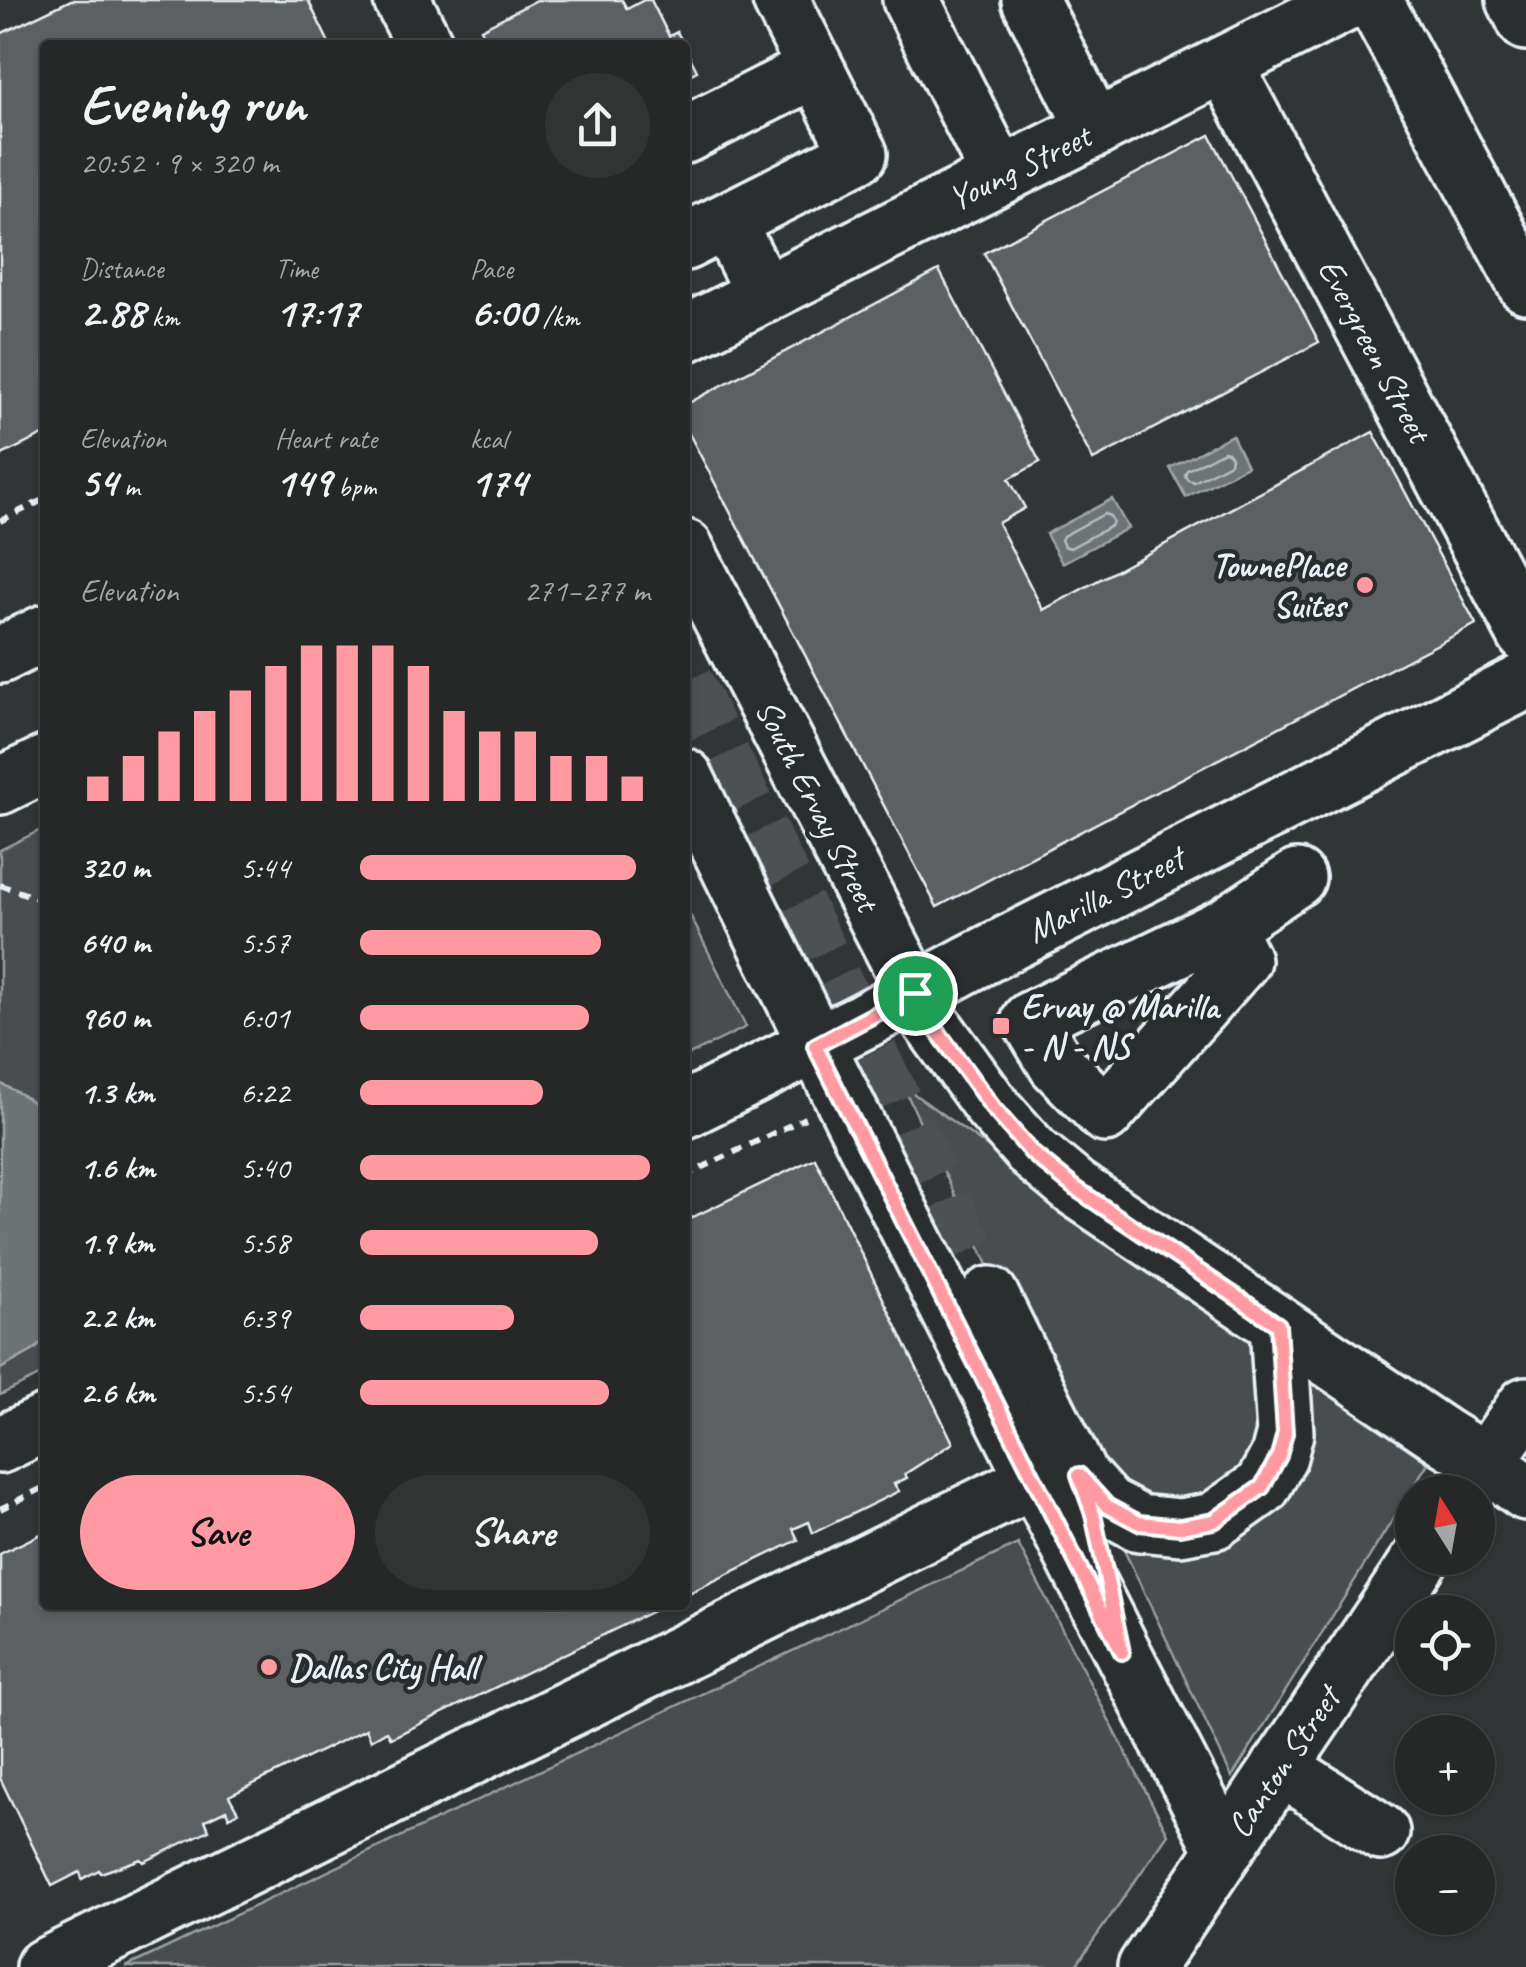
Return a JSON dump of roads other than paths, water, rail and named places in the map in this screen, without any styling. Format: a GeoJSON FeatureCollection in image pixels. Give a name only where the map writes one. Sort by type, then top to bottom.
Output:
{"type":"FeatureCollection","features":[{"type":"Feature","properties":{"kind":"main road"},"geometry":{"type":"LineString","coordinates":[[402,0],[422,40]]}},
{"type":"Feature","properties":{"kind":"main road"},"geometry":{"type":"LineString","coordinates":[[764,295],[706,232],[859,154],[781,0]]}},
{"type":"Feature","properties":{"kind":"main road"},"geometry":{"type":"LineString","coordinates":[[911,0],[1000,176]]}},
{"type":"Feature","properties":{"kind":"main road"},"geometry":{"type":"LineString","coordinates":[[1030,0],[1095,129]]}},
{"type":"Feature","properties":{"kind":"main road","name":"Young Street"},"geometry":{"type":"LineString","coordinates":[[690,332],[1352,0]]}},
{"type":"Feature","properties":{"kind":"main road"},"geometry":{"type":"LineString","coordinates":[[1374,0],[1526,285]]}},
{"type":"Feature","properties":{"kind":"main road"},"geometry":{"type":"LineString","coordinates":[[1515,0],[1526,22]]}},
{"type":"Feature","properties":{"kind":"main road","name":"Evergreen Street"},"geometry":{"type":"LineString","coordinates":[[1224,64],[1526,635]]}},
{"type":"Feature","properties":{"kind":"main road"},"geometry":{"type":"LineString","coordinates":[[690,132],[816,69]]}},
{"type":"Feature","properties":{"kind":"main road","name":"South Ervay Street"},"geometry":{"type":"LineString","coordinates":[[690,558],[930,1021],[993,1108],[1033,1154],[1075,1188],[1446,1438],[1485,1475]]}},
{"type":"Feature","properties":{"kind":"main road"},"geometry":{"type":"LineString","coordinates":[[0,655],[40,635]]}},
{"type":"Feature","properties":{"kind":"main road","name":"Marilla Street"},"geometry":{"type":"LineString","coordinates":[[690,1108],[1526,681]]}},
{"type":"Feature","properties":{"kind":"main road"},"geometry":{"type":"LineString","coordinates":[[0,786],[40,766]]}},
{"type":"Feature","properties":{"kind":"main road"},"geometry":{"type":"LineString","coordinates":[[690,786],[815,1046],[1056,1477],[1093,1514],[1122,1652],[1224,1850]]}},
{"type":"Feature","properties":{"kind":"main road"},"geometry":{"type":"LineString","coordinates":[[1225,926],[1242,960],[1105,1114],[1056,1065],[1030,1020],[1225,926],[1298,878]]}},
{"type":"Feature","properties":{"kind":"main road"},"geometry":{"type":"LineString","coordinates":[[993,1108],[1056,1065]]}},
{"type":"Feature","properties":{"kind":"main road"},"geometry":{"type":"LineString","coordinates":[[990,1295],[1056,1477],[1139,1523],[1180,1527],[1214,1521],[1262,1487],[1279,1456],[1285,1433],[1278,1325]]}},
{"type":"Feature","properties":{"kind":"main road"},"geometry":{"type":"LineString","coordinates":[[1495,1475],[1526,1405]]}},
{"type":"Feature","properties":{"kind":"main road"},"geometry":{"type":"LineString","coordinates":[[0,1445],[40,1425]]}},
{"type":"Feature","properties":{"kind":"main road"},"geometry":{"type":"LineString","coordinates":[[44,1967],[1056,1477]]}},
{"type":"Feature","properties":{"kind":"main road","name":"Canton Street"},"geometry":{"type":"LineString","coordinates":[[1146,1967],[1410,1575]]}},
{"type":"Feature","properties":{"kind":"main road"},"geometry":{"type":"LineString","coordinates":[[1280,1767],[1381,1832]]}},
{"type":"Feature","properties":{"kind":"water"},"geometry":{"type":"Polygon","coordinates":[[[1232,435],[1247,466],[1186,497],[1170,468],[1232,435]]]}},
{"type":"Feature","properties":{"kind":"water"},"geometry":{"type":"Polygon","coordinates":[[[1112,499],[1128,528],[1062,563],[1046,534],[1112,499]]]}},
{"type":"Feature","properties":{"kind":"water"},"geometry":{"type":"Polygon","coordinates":[[[0,1083],[40,1108],[40,1345],[0,1369],[0,1083]]]}},
{"type":"Feature","properties":{"kind":"tunnel"},"geometry":{"type":"LineString","coordinates":[[690,692],[990,1295]]}},
{"type":"Feature","properties":{"kind":"place","name":"TownePlace Suites"},"geometry":{"type":"Point","coordinates":[1365,585]}},
{"type":"Feature","properties":{"kind":"place","name":"Ervay @ Marilla - N - NS"},"geometry":{"type":"Point","coordinates":[1001,1026]}},
{"type":"Feature","properties":{"kind":"place","name":"Dallas City Hall"},"geometry":{"type":"Point","coordinates":[269,1667]}}]}
